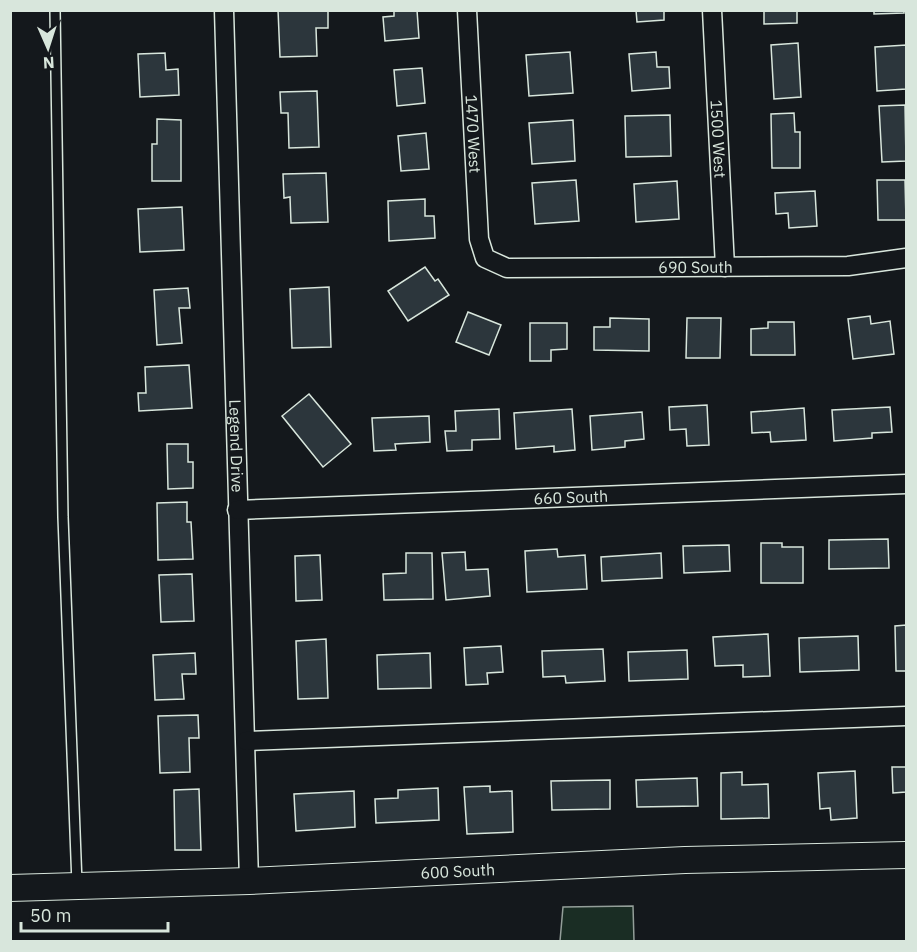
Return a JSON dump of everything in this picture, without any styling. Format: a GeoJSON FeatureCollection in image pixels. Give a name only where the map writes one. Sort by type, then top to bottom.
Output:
{"type":"FeatureCollection","features":[{"type":"Feature","properties":{"kind":"main road","name":"600 South"},"geometry":{"type":"LineString","coordinates":[[10,888],[249,881],[686,860],[906,855]]}},
{"type":"Feature","properties":{"kind":"street","name":"Legend Drive"},"geometry":{"type":"LineString","coordinates":[[224,10],[249,881]]}},
{"type":"Feature","properties":{"kind":"street","name":"1470 West"},"geometry":{"type":"LineString","coordinates":[[467,10],[479,239],[485,258]]}},
{"type":"Feature","properties":{"kind":"street","name":"1500 West"},"geometry":{"type":"LineString","coordinates":[[712,10],[725,267]]}},
{"type":"Feature","properties":{"kind":"street","name":"690 South"},"geometry":{"type":"LineString","coordinates":[[485,258],[507,268],[848,266],[906,258]]}},
{"type":"Feature","properties":{"kind":"street","name":"660 South"},"geometry":{"type":"LineString","coordinates":[[237,510],[906,484]]}},
{"type":"Feature","properties":{"kind":"street"},"geometry":{"type":"LineString","coordinates":[[246,741],[906,716]]}},
{"type":"Feature","properties":{"kind":"lane"},"geometry":{"type":"LineString","coordinates":[[55,10],[63,517],[77,886]]}},
{"type":"Feature","properties":{"kind":"green space"},"geometry":{"type":"Polygon","coordinates":[[[633,906],[634,941],[560,941],[563,907],[633,906]]]}},
{"type":"Feature","properties":{"kind":"building"},"geometry":{"type":"Polygon","coordinates":[[[278,10],[328,10],[328,28],[316,28],[317,56],[280,57],[278,10]]]}},
{"type":"Feature","properties":{"kind":"building"},"geometry":{"type":"Polygon","coordinates":[[[394,10],[417,10],[419,38],[385,41],[383,17],[394,16],[394,10]]]}},
{"type":"Feature","properties":{"kind":"building"},"geometry":{"type":"Polygon","coordinates":[[[636,10],[664,10],[664,20],[637,22],[636,10]]]}},
{"type":"Feature","properties":{"kind":"building"},"geometry":{"type":"Polygon","coordinates":[[[764,10],[797,10],[797,23],[764,24],[764,10]]]}},
{"type":"Feature","properties":{"kind":"building"},"geometry":{"type":"Polygon","coordinates":[[[874,10],[904,10],[904,13],[874,14],[874,10]]]}},
{"type":"Feature","properties":{"kind":"building"},"geometry":{"type":"Polygon","coordinates":[[[798,43],[801,97],[774,99],[771,45],[798,43]]]}},
{"type":"Feature","properties":{"kind":"building"},"geometry":{"type":"Polygon","coordinates":[[[906,45],[906,89],[877,91],[875,47],[906,45]]]}},
{"type":"Feature","properties":{"kind":"building"},"geometry":{"type":"Polygon","coordinates":[[[570,52],[573,93],[529,96],[526,55],[570,52]]]}},
{"type":"Feature","properties":{"kind":"building"},"geometry":{"type":"Polygon","coordinates":[[[656,52],[657,67],[669,67],[670,88],[632,91],[629,54],[656,52]]]}},
{"type":"Feature","properties":{"kind":"building"},"geometry":{"type":"Polygon","coordinates":[[[165,53],[166,70],[178,69],[179,95],[140,97],[138,54],[165,53]]]}},
{"type":"Feature","properties":{"kind":"building"},"geometry":{"type":"Polygon","coordinates":[[[422,68],[425,103],[397,106],[394,70],[422,68]]]}},
{"type":"Feature","properties":{"kind":"building"},"geometry":{"type":"Polygon","coordinates":[[[317,91],[319,147],[289,148],[288,113],[281,113],[280,92],[317,91]]]}},
{"type":"Feature","properties":{"kind":"building"},"geometry":{"type":"Polygon","coordinates":[[[905,105],[906,161],[882,162],[879,106],[905,105]]]}},
{"type":"Feature","properties":{"kind":"building"},"geometry":{"type":"Polygon","coordinates":[[[794,113],[795,132],[800,132],[800,168],[772,168],[771,114],[794,113]]]}},
{"type":"Feature","properties":{"kind":"building"},"geometry":{"type":"Polygon","coordinates":[[[670,115],[671,156],[626,157],[625,116],[670,115]]]}},
{"type":"Feature","properties":{"kind":"building"},"geometry":{"type":"Polygon","coordinates":[[[157,119],[181,120],[181,181],[152,181],[152,144],[157,144],[157,119]]]}},
{"type":"Feature","properties":{"kind":"building"},"geometry":{"type":"Polygon","coordinates":[[[573,120],[575,161],[532,164],[529,123],[573,120]]]}},
{"type":"Feature","properties":{"kind":"building"},"geometry":{"type":"Polygon","coordinates":[[[426,133],[429,169],[401,171],[398,136],[426,133]]]}},
{"type":"Feature","properties":{"kind":"building"},"geometry":{"type":"Polygon","coordinates":[[[326,173],[328,222],[291,223],[290,197],[284,198],[283,174],[326,173]]]}},
{"type":"Feature","properties":{"kind":"building"},"geometry":{"type":"Polygon","coordinates":[[[576,180],[579,221],[535,224],[532,183],[576,180]]]}},
{"type":"Feature","properties":{"kind":"building"},"geometry":{"type":"Polygon","coordinates":[[[877,180],[905,180],[906,220],[878,220],[877,180]]]}},
{"type":"Feature","properties":{"kind":"building"},"geometry":{"type":"Polygon","coordinates":[[[677,181],[679,219],[636,222],[634,184],[677,181]]]}},
{"type":"Feature","properties":{"kind":"building"},"geometry":{"type":"Polygon","coordinates":[[[815,191],[817,226],[789,228],[788,213],[776,214],[775,193],[815,191]]]}},
{"type":"Feature","properties":{"kind":"building"},"geometry":{"type":"Polygon","coordinates":[[[425,199],[425,216],[434,216],[435,238],[389,241],[388,201],[425,199]]]}},
{"type":"Feature","properties":{"kind":"building"},"geometry":{"type":"Polygon","coordinates":[[[182,207],[184,250],[140,252],[138,209],[182,207]]]}},
{"type":"Feature","properties":{"kind":"building"},"geometry":{"type":"Polygon","coordinates":[[[425,267],[435,281],[438,279],[449,295],[408,321],[388,291],[425,267]]]}},
{"type":"Feature","properties":{"kind":"building"},"geometry":{"type":"Polygon","coordinates":[[[329,287],[331,347],[292,348],[290,289],[329,287]]]}},
{"type":"Feature","properties":{"kind":"building"},"geometry":{"type":"Polygon","coordinates":[[[188,288],[190,308],[179,308],[182,343],[157,345],[154,290],[188,288]]]}},
{"type":"Feature","properties":{"kind":"building"},"geometry":{"type":"Polygon","coordinates":[[[468,312],[501,325],[489,355],[456,342],[468,312]]]}},
{"type":"Feature","properties":{"kind":"building"},"geometry":{"type":"Polygon","coordinates":[[[870,316],[871,324],[890,321],[894,354],[853,359],[848,319],[870,316]]]}},
{"type":"Feature","properties":{"kind":"building"},"geometry":{"type":"Polygon","coordinates":[[[610,318],[649,319],[649,351],[594,350],[594,327],[610,327],[610,318]]]}},
{"type":"Feature","properties":{"kind":"building"},"geometry":{"type":"Polygon","coordinates":[[[687,318],[721,318],[720,358],[686,358],[687,318]]]}},
{"type":"Feature","properties":{"kind":"building"},"geometry":{"type":"Polygon","coordinates":[[[768,322],[794,322],[795,355],[751,355],[751,329],[768,328],[768,322]]]}},
{"type":"Feature","properties":{"kind":"building"},"geometry":{"type":"Polygon","coordinates":[[[530,323],[567,323],[567,349],[551,350],[551,361],[530,361],[530,323]]]}},
{"type":"Feature","properties":{"kind":"building"},"geometry":{"type":"Polygon","coordinates":[[[189,365],[192,408],[139,411],[138,393],[146,393],[145,367],[189,365]]]}},
{"type":"Feature","properties":{"kind":"building"},"geometry":{"type":"Polygon","coordinates":[[[309,394],[351,444],[323,467],[282,416],[309,394]]]}},
{"type":"Feature","properties":{"kind":"building"},"geometry":{"type":"Polygon","coordinates":[[[707,405],[709,445],[687,446],[686,429],[670,430],[669,407],[707,405]]]}},
{"type":"Feature","properties":{"kind":"building"},"geometry":{"type":"Polygon","coordinates":[[[890,407],[892,432],[872,433],[872,438],[834,441],[832,410],[890,407]]]}},
{"type":"Feature","properties":{"kind":"building"},"geometry":{"type":"Polygon","coordinates":[[[804,408],[806,440],[771,442],[770,432],[752,433],[751,412],[804,408]]]}},
{"type":"Feature","properties":{"kind":"building"},"geometry":{"type":"Polygon","coordinates":[[[499,409],[500,439],[472,440],[472,450],[447,451],[445,431],[456,431],[455,411],[499,409]]]}},
{"type":"Feature","properties":{"kind":"building"},"geometry":{"type":"Polygon","coordinates":[[[572,409],[575,450],[554,452],[554,446],[516,449],[514,413],[572,409]]]}},
{"type":"Feature","properties":{"kind":"building"},"geometry":{"type":"Polygon","coordinates":[[[642,412],[644,439],[625,441],[625,447],[592,450],[590,416],[642,412]]]}},
{"type":"Feature","properties":{"kind":"building"},"geometry":{"type":"Polygon","coordinates":[[[429,416],[430,442],[395,444],[396,450],[374,451],[372,418],[429,416]]]}},
{"type":"Feature","properties":{"kind":"building"},"geometry":{"type":"Polygon","coordinates":[[[167,444],[188,444],[188,462],[193,462],[193,488],[168,489],[167,444]]]}},
{"type":"Feature","properties":{"kind":"building"},"geometry":{"type":"Polygon","coordinates":[[[187,502],[187,522],[191,522],[193,559],[158,560],[157,503],[187,502]]]}},
{"type":"Feature","properties":{"kind":"building"},"geometry":{"type":"Polygon","coordinates":[[[888,539],[889,568],[829,569],[829,540],[888,539]]]}},
{"type":"Feature","properties":{"kind":"building"},"geometry":{"type":"Polygon","coordinates":[[[761,543],[782,543],[782,547],[803,547],[803,583],[761,583],[761,543]]]}},
{"type":"Feature","properties":{"kind":"building"},"geometry":{"type":"Polygon","coordinates":[[[729,545],[730,571],[684,573],[683,546],[729,545]]]}},
{"type":"Feature","properties":{"kind":"building"},"geometry":{"type":"Polygon","coordinates":[[[557,549],[558,557],[585,555],[587,589],[527,592],[525,551],[557,549]]]}},
{"type":"Feature","properties":{"kind":"building"},"geometry":{"type":"Polygon","coordinates":[[[465,552],[466,570],[488,569],[490,596],[446,600],[442,553],[465,552]]]}},
{"type":"Feature","properties":{"kind":"building"},"geometry":{"type":"Polygon","coordinates":[[[406,553],[432,553],[433,599],[384,600],[383,574],[406,573],[406,553]]]}},
{"type":"Feature","properties":{"kind":"building"},"geometry":{"type":"Polygon","coordinates":[[[661,553],[662,578],[602,581],[601,557],[661,553]]]}},
{"type":"Feature","properties":{"kind":"building"},"geometry":{"type":"Polygon","coordinates":[[[320,555],[322,600],[296,601],[295,556],[320,555]]]}},
{"type":"Feature","properties":{"kind":"building"},"geometry":{"type":"Polygon","coordinates":[[[192,574],[194,621],[161,622],[159,575],[192,574]]]}},
{"type":"Feature","properties":{"kind":"building"},"geometry":{"type":"Polygon","coordinates":[[[906,625],[906,671],[896,671],[895,626],[906,625]]]}},
{"type":"Feature","properties":{"kind":"building"},"geometry":{"type":"Polygon","coordinates":[[[768,634],[770,676],[743,677],[743,665],[715,666],[713,637],[768,634]]]}},
{"type":"Feature","properties":{"kind":"building"},"geometry":{"type":"Polygon","coordinates":[[[858,636],[859,670],[800,672],[799,638],[858,636]]]}},
{"type":"Feature","properties":{"kind":"building"},"geometry":{"type":"Polygon","coordinates":[[[326,639],[328,698],[298,699],[296,641],[326,639]]]}},
{"type":"Feature","properties":{"kind":"building"},"geometry":{"type":"Polygon","coordinates":[[[501,646],[503,672],[487,673],[488,684],[466,685],[464,648],[501,646]]]}},
{"type":"Feature","properties":{"kind":"building"},"geometry":{"type":"Polygon","coordinates":[[[603,649],[605,681],[566,683],[565,676],[543,677],[542,651],[603,649]]]}},
{"type":"Feature","properties":{"kind":"building"},"geometry":{"type":"Polygon","coordinates":[[[687,650],[688,679],[629,681],[628,652],[687,650]]]}},
{"type":"Feature","properties":{"kind":"building"},"geometry":{"type":"Polygon","coordinates":[[[195,653],[196,674],[182,674],[184,699],[155,700],[153,655],[195,653]]]}},
{"type":"Feature","properties":{"kind":"building"},"geometry":{"type":"Polygon","coordinates":[[[430,653],[431,688],[378,689],[377,655],[430,653]]]}},
{"type":"Feature","properties":{"kind":"building"},"geometry":{"type":"Polygon","coordinates":[[[198,715],[199,738],[189,738],[190,772],[160,773],[158,716],[198,715]]]}},
{"type":"Feature","properties":{"kind":"building"},"geometry":{"type":"Polygon","coordinates":[[[892,767],[906,767],[906,792],[893,793],[892,767]]]}},
{"type":"Feature","properties":{"kind":"building"},"geometry":{"type":"Polygon","coordinates":[[[855,771],[857,818],[831,820],[830,808],[820,809],[818,773],[855,771]]]}},
{"type":"Feature","properties":{"kind":"building"},"geometry":{"type":"Polygon","coordinates":[[[742,772],[742,785],[768,784],[769,818],[721,819],[721,773],[742,772]]]}},
{"type":"Feature","properties":{"kind":"building"},"geometry":{"type":"Polygon","coordinates":[[[697,778],[698,806],[637,807],[636,780],[697,778]]]}},
{"type":"Feature","properties":{"kind":"building"},"geometry":{"type":"Polygon","coordinates":[[[610,780],[610,809],[552,810],[551,781],[610,780]]]}},
{"type":"Feature","properties":{"kind":"building"},"geometry":{"type":"Polygon","coordinates":[[[490,786],[490,792],[512,791],[513,832],[467,834],[464,787],[490,786]]]}},
{"type":"Feature","properties":{"kind":"building"},"geometry":{"type":"Polygon","coordinates":[[[438,788],[439,820],[376,823],[375,799],[398,798],[398,790],[438,788]]]}},
{"type":"Feature","properties":{"kind":"building"},"geometry":{"type":"Polygon","coordinates":[[[199,789],[201,850],[175,850],[174,790],[199,789]]]}},
{"type":"Feature","properties":{"kind":"building"},"geometry":{"type":"Polygon","coordinates":[[[354,791],[355,827],[296,831],[294,794],[354,791]]]}}]}
